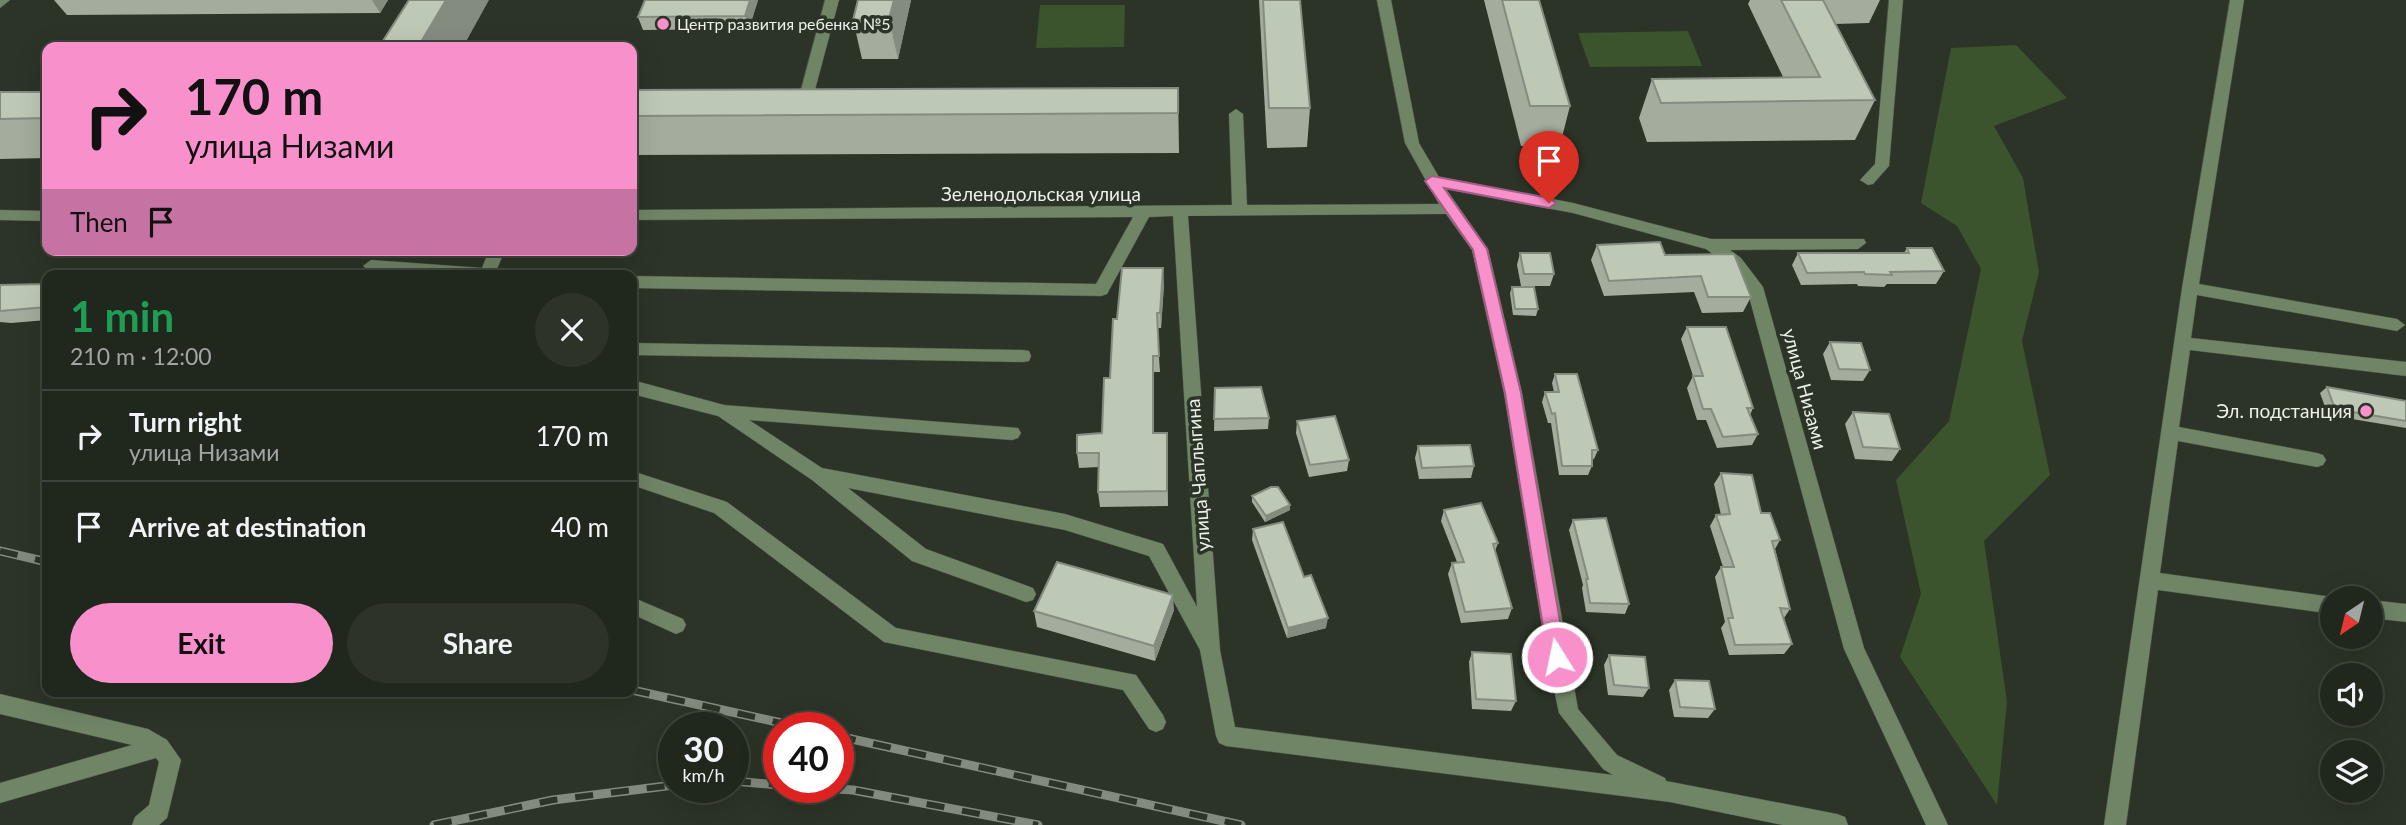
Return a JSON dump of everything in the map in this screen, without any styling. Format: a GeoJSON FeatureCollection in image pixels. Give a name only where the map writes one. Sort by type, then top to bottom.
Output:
{"type":"FeatureCollection","features":[{"type":"Feature","properties":{"kind":"street"},"geometry":{"type":"LineString","coordinates":[[802,113],[832,0]]}},
{"type":"Feature","properties":{"kind":"street"},"geometry":{"type":"LineString","coordinates":[[1384,0],[1412,143],[1432,181],[1480,249],[1513,393],[1557,657],[1569,713],[1610,762],[1670,792],[1837,825]]}},
{"type":"Feature","properties":{"kind":"street"},"geometry":{"type":"LineString","coordinates":[[1868,180],[1882,166],[1896,0]]}},
{"type":"Feature","properties":{"kind":"street"},"geometry":{"type":"LineString","coordinates":[[2115,825],[2190,288],[2236,0]]}},
{"type":"Feature","properties":{"kind":"street"},"geometry":{"type":"LineString","coordinates":[[1237,114],[1240,210]]}},
{"type":"Feature","properties":{"kind":"street","name":"улица Низами"},"geometry":{"type":"LineString","coordinates":[[1432,181],[1573,208],[1711,245],[1735,262],[1755,287],[1854,649],[1937,825]]}},
{"type":"Feature","properties":{"kind":"street","name":"Зеленодольская улица"},"geometry":{"type":"LineString","coordinates":[[637,215],[1450,209]]}},
{"type":"Feature","properties":{"kind":"street","name":"улица Чаплыгина"},"geometry":{"type":"LineString","coordinates":[[1180,212],[1210,650],[1226,736],[1670,792]]}},
{"type":"Feature","properties":{"kind":"street"},"geometry":{"type":"LineString","coordinates":[[637,282],[1101,290],[1143,213]]}},
{"type":"Feature","properties":{"kind":"street"},"geometry":{"type":"LineString","coordinates":[[0,215],[42,216]]}},
{"type":"Feature","properties":{"kind":"street"},"geometry":{"type":"LineString","coordinates":[[1711,245],[1858,243]]}},
{"type":"Feature","properties":{"kind":"street"},"geometry":{"type":"LineString","coordinates":[[371,267],[421,270]]}},
{"type":"Feature","properties":{"kind":"street"},"geometry":{"type":"LineString","coordinates":[[2190,288],[2398,325]]}},
{"type":"Feature","properties":{"kind":"street"},"geometry":{"type":"LineString","coordinates":[[2182,343],[2406,369]]}},
{"type":"Feature","properties":{"kind":"street"},"geometry":{"type":"LineString","coordinates":[[637,349],[1023,356]]}},
{"type":"Feature","properties":{"kind":"street"},"geometry":{"type":"LineString","coordinates":[[637,388],[723,411],[1012,433]]}},
{"type":"Feature","properties":{"kind":"street"},"geometry":{"type":"LineString","coordinates":[[723,411],[818,475],[919,555],[1026,594]]}},
{"type":"Feature","properties":{"kind":"street"},"geometry":{"type":"LineString","coordinates":[[2169,432],[2317,460]]}},
{"type":"Feature","properties":{"kind":"street"},"geometry":{"type":"LineString","coordinates":[[818,475],[1065,522],[1156,550],[1210,650]]}},
{"type":"Feature","properties":{"kind":"street"},"geometry":{"type":"LineString","coordinates":[[637,480],[720,507],[891,636],[1129,682],[1156,722]]}},
{"type":"Feature","properties":{"kind":"street"},"geometry":{"type":"LineString","coordinates":[[2149,580],[2320,604]]}},
{"type":"Feature","properties":{"kind":"street"},"geometry":{"type":"LineString","coordinates":[[637,607],[676,625]]}},
{"type":"Feature","properties":{"kind":"street"},"geometry":{"type":"LineString","coordinates":[[2384,610],[2406,613]]}},
{"type":"Feature","properties":{"kind":"street"},"geometry":{"type":"LineString","coordinates":[[0,704],[148,739],[160,747],[170,760],[159,811],[143,825]]}},
{"type":"Feature","properties":{"kind":"street"},"geometry":{"type":"LineString","coordinates":[[0,793],[160,747]]}},
{"type":"Feature","properties":{"kind":"green space"},"geometry":{"type":"Polygon","coordinates":[[[1040,5],[1125,5],[1124,47],[1036,48],[1040,5]]]}},
{"type":"Feature","properties":{"kind":"green space"},"geometry":{"type":"Polygon","coordinates":[[[1688,31],[1702,66],[1590,67],[1578,33],[1688,31]]]}},
{"type":"Feature","properties":{"kind":"green space"},"geometry":{"type":"Polygon","coordinates":[[[2016,45],[2067,98],[1994,126],[2023,178],[2039,272],[2022,341],[2050,475],[1984,541],[2007,702],[1997,805],[1900,657],[1921,594],[1896,480],[1949,421],[1981,269],[1957,226],[1921,203],[1951,48],[2016,45]]]}},
{"type":"Feature","properties":{"kind":"building"},"geometry":{"type":"Polygon","coordinates":[[[409,0],[446,0],[421,42],[382,42],[409,0]]]}},
{"type":"Feature","properties":{"kind":"building"},"geometry":{"type":"Polygon","coordinates":[[[645,0],[750,0],[745,16],[638,17],[645,0]]]}},
{"type":"Feature","properties":{"kind":"building"},"geometry":{"type":"Polygon","coordinates":[[[858,0],[894,0],[889,19],[853,20],[858,0]]]}},
{"type":"Feature","properties":{"kind":"building"},"geometry":{"type":"Polygon","coordinates":[[[1263,0],[1300,0],[1310,108],[1269,108],[1263,0]]]}},
{"type":"Feature","properties":{"kind":"building"},"geometry":{"type":"Polygon","coordinates":[[[1502,0],[1539,0],[1570,106],[1530,106],[1502,0]]]}},
{"type":"Feature","properties":{"kind":"building"},"geometry":{"type":"Polygon","coordinates":[[[1781,0],[1823,0],[1875,100],[1661,103],[1652,79],[1820,77],[1781,0]]]}},
{"type":"Feature","properties":{"kind":"building"},"geometry":{"type":"Polygon","coordinates":[[[1178,88],[1178,113],[637,116],[637,90],[1178,88]]]}},
{"type":"Feature","properties":{"kind":"building"},"geometry":{"type":"Polygon","coordinates":[[[0,92],[42,92],[42,118],[0,119],[0,92]]]}},
{"type":"Feature","properties":{"kind":"building"},"geometry":{"type":"Polygon","coordinates":[[[1660,242],[1665,255],[1734,254],[1751,297],[1708,297],[1701,276],[1609,281],[1597,245],[1660,242]]]}},
{"type":"Feature","properties":{"kind":"building"},"geometry":{"type":"Polygon","coordinates":[[[1907,248],[1932,248],[1944,271],[1890,272],[1892,275],[1864,272],[1807,273],[1798,253],[1909,253],[1907,248]]]}},
{"type":"Feature","properties":{"kind":"building"},"geometry":{"type":"Polygon","coordinates":[[[1520,253],[1550,253],[1554,274],[1524,274],[1520,253]]]}},
{"type":"Feature","properties":{"kind":"building"},"geometry":{"type":"Polygon","coordinates":[[[1122,268],[1163,268],[1160,313],[1157,313],[1159,356],[1153,356],[1153,433],[1167,433],[1167,491],[1098,492],[1099,453],[1077,453],[1077,435],[1102,433],[1104,378],[1110,378],[1113,319],[1117,319],[1122,268]]]}},
{"type":"Feature","properties":{"kind":"building"},"geometry":{"type":"Polygon","coordinates":[[[42,284],[42,307],[0,311],[0,285],[42,284]]]}},
{"type":"Feature","properties":{"kind":"building"},"geometry":{"type":"Polygon","coordinates":[[[1512,287],[1534,287],[1538,309],[1515,309],[1512,287]]]}},
{"type":"Feature","properties":{"kind":"building"},"geometry":{"type":"Polygon","coordinates":[[[1687,327],[1726,327],[1753,408],[1747,408],[1758,434],[1723,437],[1711,409],[1703,409],[1693,376],[1703,376],[1687,327]]]}},
{"type":"Feature","properties":{"kind":"building"},"geometry":{"type":"Polygon","coordinates":[[[1830,342],[1861,343],[1870,370],[1839,369],[1830,342]]]}},
{"type":"Feature","properties":{"kind":"building"},"geometry":{"type":"Polygon","coordinates":[[[1555,374],[1577,374],[1598,450],[1592,450],[1592,466],[1562,466],[1555,413],[1552,414],[1545,392],[1559,392],[1555,374]]]}},
{"type":"Feature","properties":{"kind":"building"},"geometry":{"type":"Polygon","coordinates":[[[1261,387],[1269,418],[1214,419],[1215,388],[1261,387]]]}},
{"type":"Feature","properties":{"kind":"building"},"geometry":{"type":"Polygon","coordinates":[[[2327,387],[2406,401],[2406,421],[2335,409],[2327,387]]]}},
{"type":"Feature","properties":{"kind":"building"},"geometry":{"type":"Polygon","coordinates":[[[1853,412],[1889,414],[1900,449],[1863,447],[1853,412]]]}},
{"type":"Feature","properties":{"kind":"building"},"geometry":{"type":"Polygon","coordinates":[[[1335,416],[1349,460],[1310,465],[1297,421],[1335,416]]]}},
{"type":"Feature","properties":{"kind":"building"},"geometry":{"type":"Polygon","coordinates":[[[1470,445],[1474,466],[1422,468],[1418,446],[1470,445]]]}},
{"type":"Feature","properties":{"kind":"building"},"geometry":{"type":"Polygon","coordinates":[[[1721,473],[1752,475],[1761,513],[1770,513],[1780,540],[1772,541],[1790,609],[1780,608],[1792,644],[1735,645],[1728,618],[1733,618],[1721,567],[1734,567],[1716,515],[1730,514],[1721,473]]]}},
{"type":"Feature","properties":{"kind":"building"},"geometry":{"type":"Polygon","coordinates":[[[1271,487],[1278,487],[1290,505],[1266,516],[1252,496],[1271,487]]]}},
{"type":"Feature","properties":{"kind":"building"},"geometry":{"type":"Polygon","coordinates":[[[1481,503],[1498,543],[1493,544],[1512,608],[1465,612],[1452,563],[1464,562],[1444,510],[1481,503]]]}},
{"type":"Feature","properties":{"kind":"building"},"geometry":{"type":"Polygon","coordinates":[[[1606,518],[1629,604],[1590,603],[1588,579],[1573,520],[1606,518]]]}},
{"type":"Feature","properties":{"kind":"building"},"geometry":{"type":"Polygon","coordinates":[[[1283,522],[1304,577],[1311,575],[1328,618],[1288,628],[1253,529],[1283,522]]]}},
{"type":"Feature","properties":{"kind":"building"},"geometry":{"type":"Polygon","coordinates":[[[1057,562],[1173,595],[1154,646],[1034,611],[1057,562]]]}},
{"type":"Feature","properties":{"kind":"building"},"geometry":{"type":"Polygon","coordinates":[[[1472,652],[1511,654],[1516,701],[1476,699],[1472,652]]]}},
{"type":"Feature","properties":{"kind":"building"},"geometry":{"type":"Polygon","coordinates":[[[1609,655],[1645,657],[1649,688],[1614,685],[1609,655]]]}},
{"type":"Feature","properties":{"kind":"building"},"geometry":{"type":"Polygon","coordinates":[[[1675,680],[1709,681],[1715,709],[1680,707],[1675,680]]]}},
{"type":"Feature","properties":{"kind":"railway"},"geometry":{"type":"LineString","coordinates":[[0,551],[42,561]]}},
{"type":"Feature","properties":{"kind":"railway"},"geometry":{"type":"LineString","coordinates":[[637,691],[763,719]]}},
{"type":"Feature","properties":{"kind":"railway"},"geometry":{"type":"LineString","coordinates":[[854,740],[1241,825]]}},
{"type":"Feature","properties":{"kind":"railway"},"geometry":{"type":"LineString","coordinates":[[749,782],[763,784]]}},
{"type":"Feature","properties":{"kind":"railway"},"geometry":{"type":"LineString","coordinates":[[434,825],[553,800],[658,787]]}},
{"type":"Feature","properties":{"kind":"railway"},"geometry":{"type":"LineString","coordinates":[[854,790],[1038,825]]}},
{"type":"Feature","properties":{"kind":"place","name":"Центр развития ребенка №5"},"geometry":{"type":"Point","coordinates":[663,24]}},
{"type":"Feature","properties":{"kind":"place","name":"Эл. подстанция"},"geometry":{"type":"Point","coordinates":[2366,411]}},
{"type":"Feature","properties":{"kind":"route"},"geometry":{"type":"LineString","coordinates":[[1549,203],[1432,181],[1480,249],[1513,393],[1557,657]]}}]}
